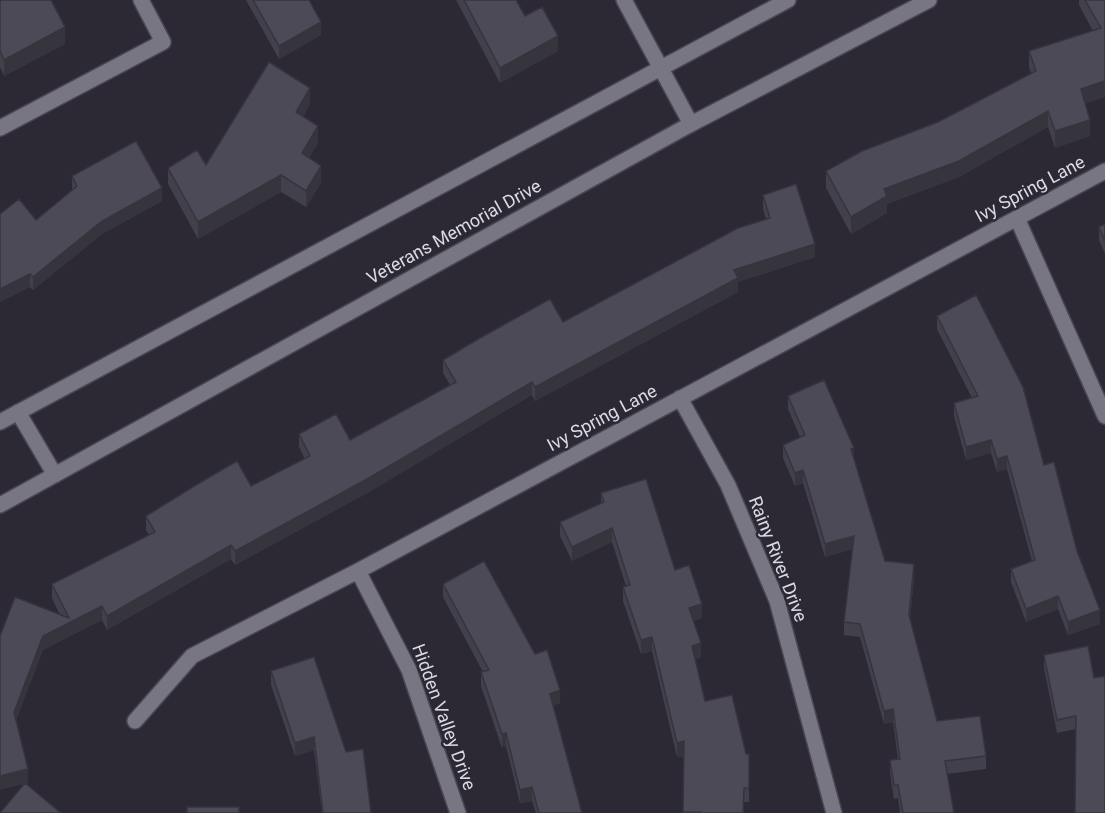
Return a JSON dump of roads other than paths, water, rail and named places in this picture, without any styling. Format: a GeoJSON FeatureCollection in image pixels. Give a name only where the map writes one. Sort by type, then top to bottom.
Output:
{"type":"FeatureCollection","features":[{"type":"Feature","properties":{"kind":"street"},"geometry":{"type":"LineString","coordinates":[[0,128],[163,42],[141,0]]}},
{"type":"Feature","properties":{"kind":"street"},"geometry":{"type":"LineString","coordinates":[[624,0],[691,124]]}},
{"type":"Feature","properties":{"kind":"street"},"geometry":{"type":"LineString","coordinates":[[0,422],[788,0]]}},
{"type":"Feature","properties":{"kind":"street","name":"Veterans Memorial Drive"},"geometry":{"type":"LineString","coordinates":[[0,505],[691,124],[929,0]]}},
{"type":"Feature","properties":{"kind":"street","name":"Ivy Spring Lane"},"geometry":{"type":"LineString","coordinates":[[135,721],[192,656],[358,571],[1105,171]]}},
{"type":"Feature","properties":{"kind":"street"},"geometry":{"type":"LineString","coordinates":[[1017,218],[1105,416]]}},
{"type":"Feature","properties":{"kind":"street","name":"Rainy River Drive"},"geometry":{"type":"LineString","coordinates":[[680,398],[728,485],[777,601],[834,813]]}},
{"type":"Feature","properties":{"kind":"street"},"geometry":{"type":"LineString","coordinates":[[18,412],[55,475]]}},
{"type":"Feature","properties":{"kind":"street","name":"Hidden Valley Drive"},"geometry":{"type":"LineString","coordinates":[[358,571],[409,670],[458,813]]}}]}
